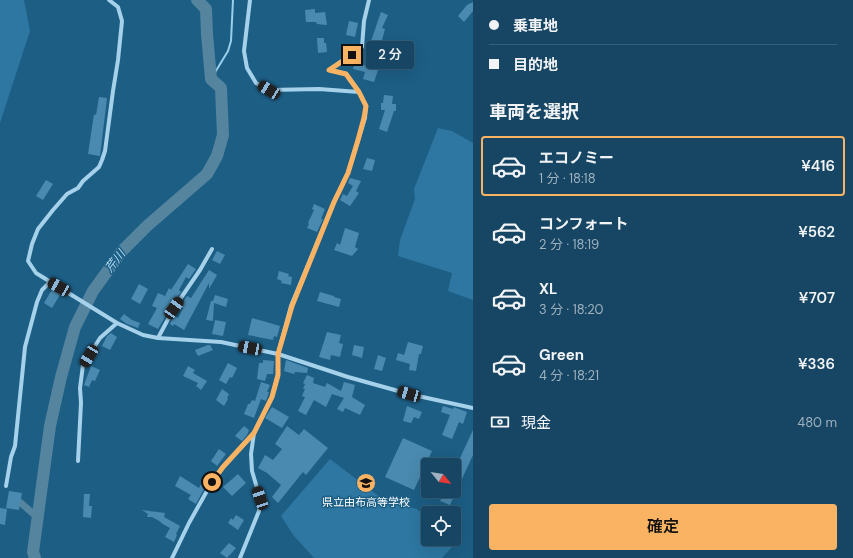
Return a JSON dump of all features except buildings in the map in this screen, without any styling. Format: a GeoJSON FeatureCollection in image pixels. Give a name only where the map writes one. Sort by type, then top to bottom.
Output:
{"type":"FeatureCollection","features":[{"type":"Feature","properties":{"kind":"street"},"geometry":{"type":"LineString","coordinates":[[109,0],[118,8],[122,22],[105,151],[99,167],[83,181],[78,188],[67,194],[38,230],[32,244],[28,262],[36,273],[117,323],[143,335],[158,338],[221,342],[278,354],[348,377],[402,392],[473,408]]}},
{"type":"Feature","properties":{"kind":"street"},"geometry":{"type":"LineString","coordinates":[[250,0],[244,51],[247,68],[256,83],[269,90],[319,89],[359,92]]}},
{"type":"Feature","properties":{"kind":"street"},"geometry":{"type":"LineString","coordinates":[[172,558],[189,523],[212,482],[223,467],[254,433],[272,397],[278,375],[278,354],[292,306],[334,202],[348,173],[364,118],[366,106],[359,92],[346,74],[329,70],[362,47],[364,21],[369,0]]}},
{"type":"Feature","properties":{"kind":"street"},"geometry":{"type":"LineString","coordinates":[[158,338],[174,308],[212,250]]}},
{"type":"Feature","properties":{"kind":"street"},"geometry":{"type":"LineString","coordinates":[[6,486],[11,457],[16,446],[25,347],[37,302],[42,290],[50,282]]}},
{"type":"Feature","properties":{"kind":"street"},"geometry":{"type":"LineString","coordinates":[[78,461],[81,403],[80,388],[83,365],[100,338],[117,323]]}},
{"type":"Feature","properties":{"kind":"street"},"geometry":{"type":"LineString","coordinates":[[240,558],[259,511],[260,498],[252,471],[251,454],[254,433]]}},
{"type":"Feature","properties":{"kind":"shaded area"},"geometry":{"type":"Polygon","coordinates":[[[0,0],[24,0],[30,31],[0,123],[0,0]]]}},
{"type":"Feature","properties":{"kind":"shaded area"},"geometry":{"type":"Polygon","coordinates":[[[438,128],[452,131],[473,143],[473,300],[448,291],[452,273],[398,256],[400,240],[415,199],[414,189],[438,128]]]}},
{"type":"Feature","properties":{"kind":"shaded area"},"geometry":{"type":"Polygon","coordinates":[[[330,459],[385,501],[417,509],[421,513],[421,546],[453,546],[442,558],[314,558],[294,536],[281,516],[330,459]]]}},
{"type":"Feature","properties":{"kind":"waterway","name":"芹川"},"geometry":{"type":"LineString","coordinates":[[35,558],[33,552],[50,426],[61,377],[75,327],[93,291],[122,251],[147,226],[207,174],[217,156],[223,135],[221,88],[211,79],[206,9],[197,0]]}},
{"type":"Feature","properties":{"kind":"waterway"},"geometry":{"type":"LineString","coordinates":[[211,79],[228,51],[231,41],[233,0]]}},
{"type":"Feature","properties":{"kind":"waterway"},"geometry":{"type":"LineString","coordinates":[[21,503],[38,518]]}},
{"type":"Feature","properties":{"kind":"place","name":"県立由布高等学校"},"geometry":{"type":"Point","coordinates":[366,483]}},
{"type":"Feature","properties":{"kind":"route"},"geometry":{"type":"LineString","coordinates":[[212,482],[223,467],[254,433],[272,397],[278,375],[278,354],[292,306],[334,202],[348,173],[366,106],[359,92],[346,74],[329,70],[352,55]]}}]}
